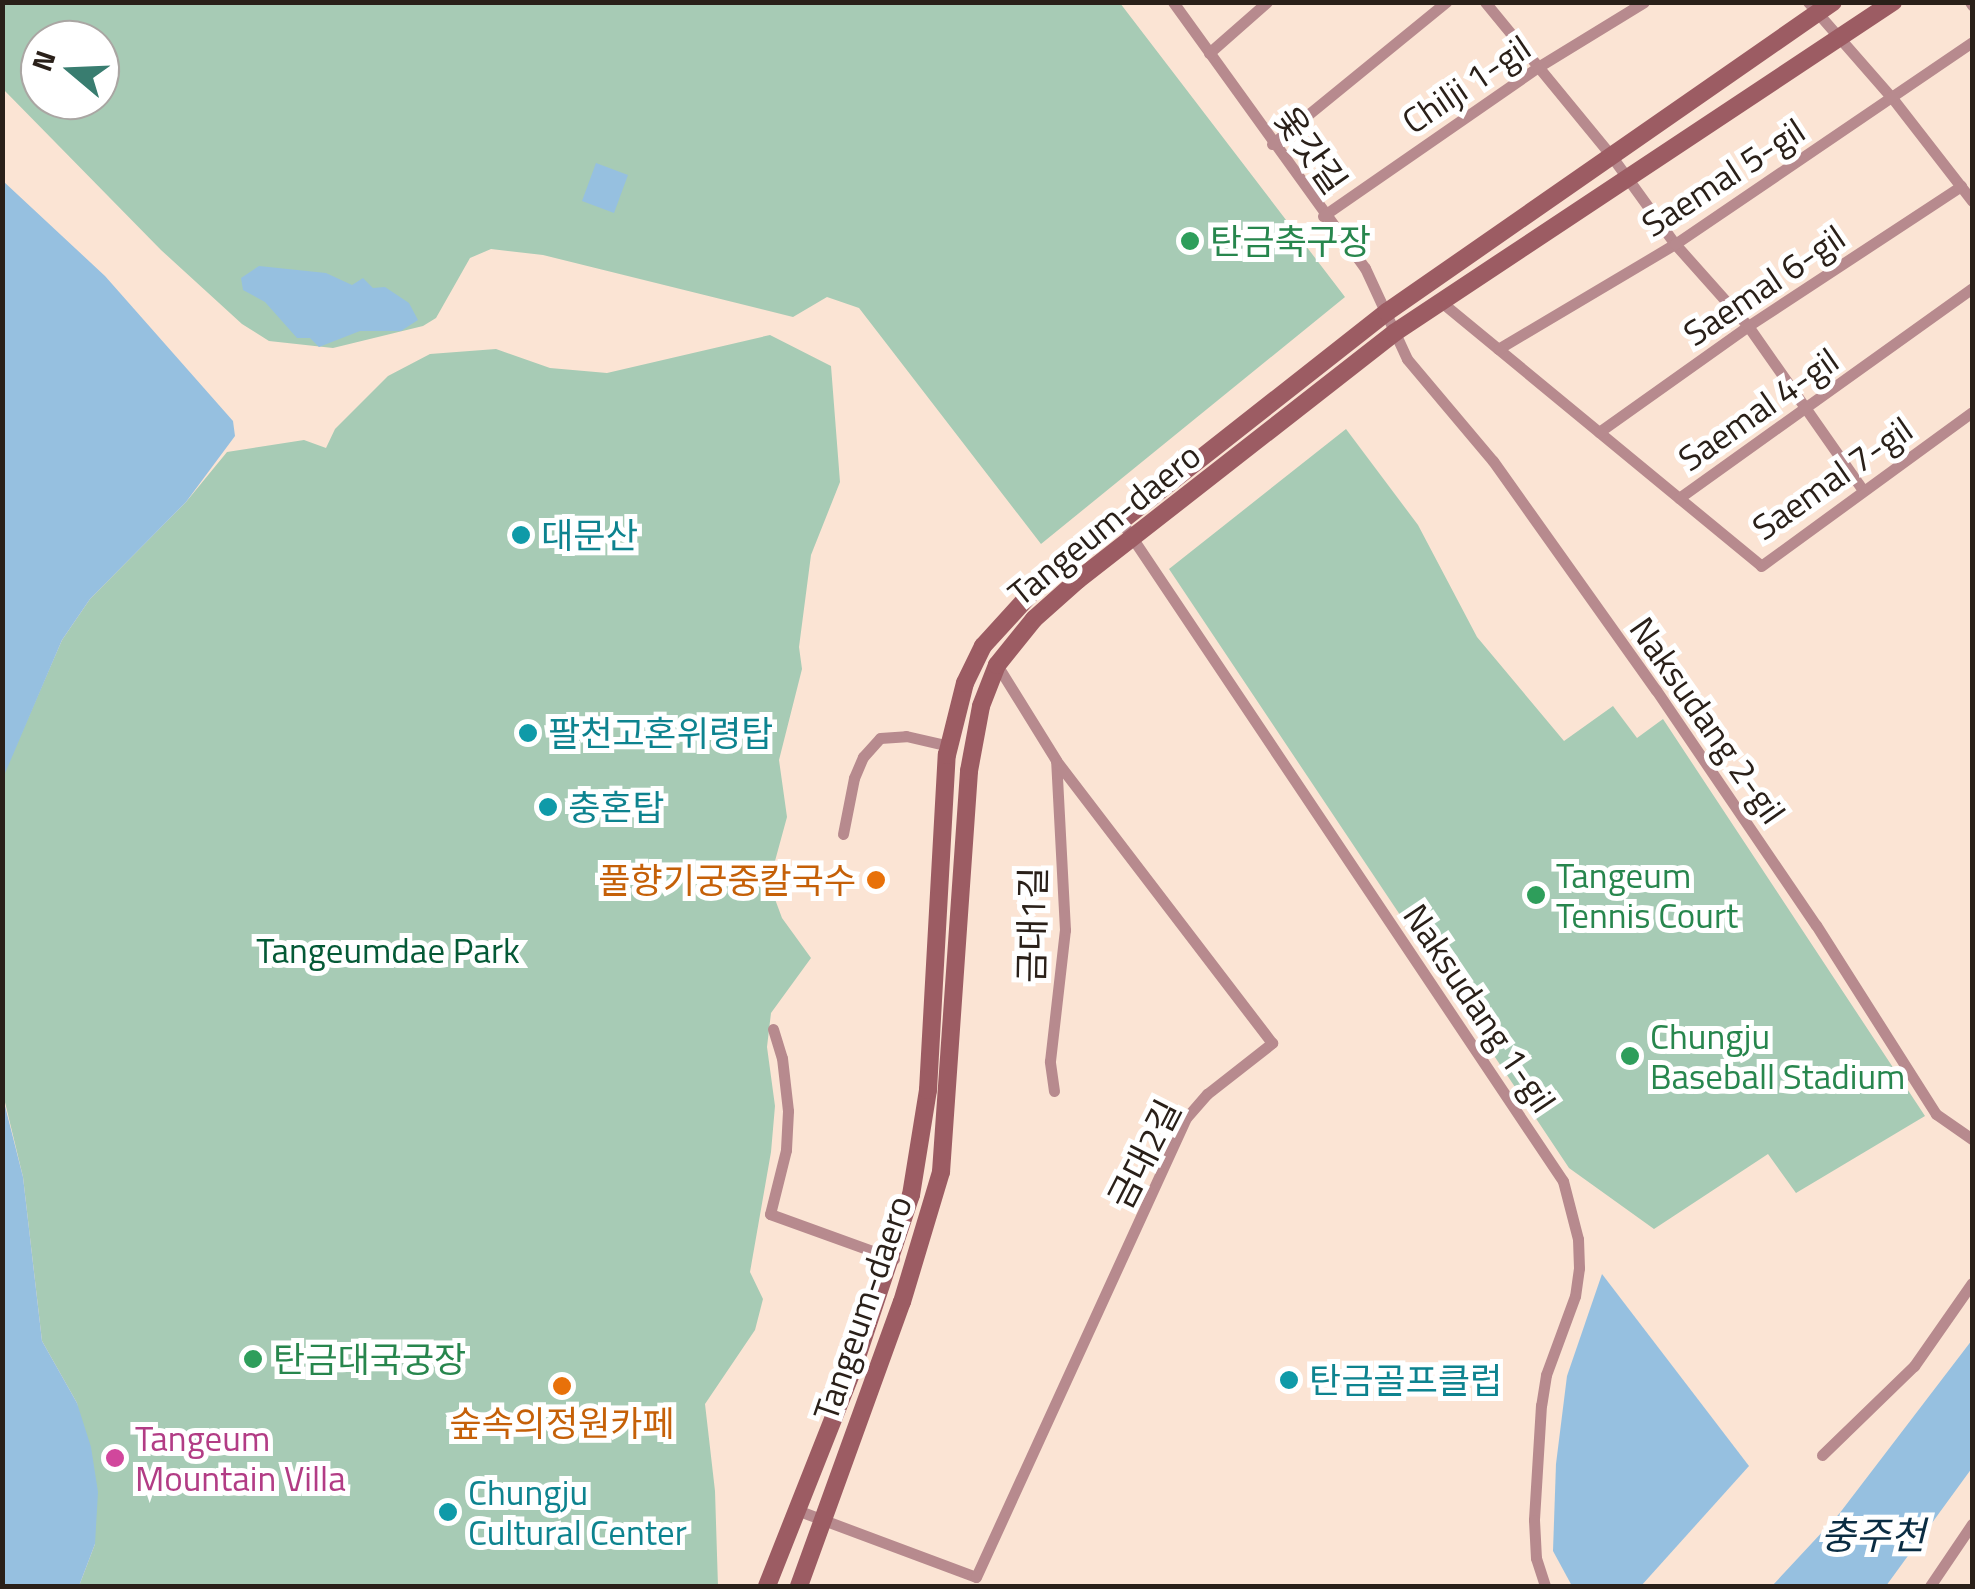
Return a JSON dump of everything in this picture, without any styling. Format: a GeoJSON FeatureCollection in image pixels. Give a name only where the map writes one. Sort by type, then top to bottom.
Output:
{"type":"FeatureCollection","features":[{"type":"Feature","properties":{"kind":"main road","name":"Tangeum-daero"},"geometry":{"type":"LineString","coordinates":[[799,1586],[902,1302],[941,1172],[969,771],[982,706],[997,665],[1034,619],[1394,333],[1893,2]]}},
{"type":"Feature","properties":{"kind":"main road","name":"Tangeum-daero"},"geometry":{"type":"LineString","coordinates":[[767,1586],[894,1258],[921,1152],[949,746],[965,684],[992,632],[1036,588],[1387,312],[1819,6]]}},
{"type":"Feature","properties":{"kind":"street","name":"옻갓길"},"geometry":{"type":"LineString","coordinates":[[1173,2],[1323,216],[1365,268],[1394,333]]}},
{"type":"Feature","properties":{"kind":"street"},"geometry":{"type":"LineString","coordinates":[[1210,53],[1267,2]]}},
{"type":"Feature","properties":{"kind":"street"},"geometry":{"type":"LineString","coordinates":[[1272,144],[1446,2]]}},
{"type":"Feature","properties":{"kind":"street"},"geometry":{"type":"LineString","coordinates":[[1485,2],[1610,154],[1675,244],[1748,326],[1863,490]]}},
{"type":"Feature","properties":{"kind":"street","name":"Chilji 1-gil"},"geometry":{"type":"LineString","coordinates":[[1323,216],[1538,67],[1644,2]]}},
{"type":"Feature","properties":{"kind":"street"},"geometry":{"type":"LineString","coordinates":[[1819,6],[1839,38],[1893,99],[1972,201]]}},
{"type":"Feature","properties":{"kind":"street","name":"Saemal 5-gil"},"geometry":{"type":"LineString","coordinates":[[1498,349],[1675,244],[1972,42]]}},
{"type":"Feature","properties":{"kind":"street","name":"Saemal 6-gil"},"geometry":{"type":"LineString","coordinates":[[1599,432],[1748,326],[1961,186]]}},
{"type":"Feature","properties":{"kind":"street","name":"Saemal 4-gil"},"geometry":{"type":"LineString","coordinates":[[1440,301],[1679,498],[1807,411],[1972,288]]}},
{"type":"Feature","properties":{"kind":"street","name":"Naksudang 2-gil"},"geometry":{"type":"LineString","coordinates":[[1394,333],[1406,358],[1492,462],[1656,690],[1816,926],[1936,1114],[1972,1138]]}},
{"type":"Feature","properties":{"kind":"street","name":"Saemal 7-gil"},"geometry":{"type":"LineString","coordinates":[[1679,498],[1760,566],[1972,412]]}},
{"type":"Feature","properties":{"kind":"street","name":"Naksudang 1-gil"},"geometry":{"type":"LineString","coordinates":[[1120,521],[1562,1182],[1578,1240],[1579,1268],[1575,1296],[1546,1376],[1542,1405],[1534,1520],[1536,1558],[1544,1586]]}},
{"type":"Feature","properties":{"kind":"street","name":"금대2길"},"geometry":{"type":"LineString","coordinates":[[822,1519],[976,1577],[1186,1118],[1207,1094],[1272,1043],[1056,760],[997,665]]}},
{"type":"Feature","properties":{"kind":"street"},"geometry":{"type":"LineString","coordinates":[[843,834],[854,778],[863,756],[880,738],[906,736],[949,746]]}},
{"type":"Feature","properties":{"kind":"street","name":"금대1길"},"geometry":{"type":"LineString","coordinates":[[1054,1091],[1050,1061],[1065,930],[1056,760]]}},
{"type":"Feature","properties":{"kind":"street"},"geometry":{"type":"LineString","coordinates":[[773,1030],[782,1058],[788,1111],[786,1150],[770,1214],[894,1258]]}},
{"type":"Feature","properties":{"kind":"street"},"geometry":{"type":"LineString","coordinates":[[1822,1455],[1914,1366],[1972,1283]]}},
{"type":"Feature","properties":{"kind":"street"},"geometry":{"type":"LineString","coordinates":[[794,1509],[822,1519]]}},
{"type":"Feature","properties":{"kind":"street"},"geometry":{"type":"LineString","coordinates":[[1930,1586],[1972,1524]]}},
{"type":"Feature","properties":{"kind":"green space"},"geometry":{"type":"Polygon","coordinates":[[[3,3],[1120,3],[1345,297],[1041,544],[859,308],[827,297],[793,317],[543,255],[491,249],[470,258],[436,318],[423,326],[333,348],[269,341],[242,324],[161,250],[33,120],[120,120],[120,20],[20,20],[20,106],[3,89],[3,3]]]}},
{"type":"Feature","properties":{"kind":"green space","name":"Tangeumdae Park"},"geometry":{"type":"Polygon","coordinates":[[[770,335],[831,366],[840,482],[811,555],[799,647],[802,669],[779,760],[787,817],[769,883],[782,918],[811,958],[771,1013],[767,1047],[775,1106],[750,1272],[763,1299],[755,1330],[705,1404],[715,1491],[718,1586],[79,1586],[95,1544],[77,1403],[42,1341],[23,1177],[3,1094],[2,778],[62,640],[90,599],[186,502],[227,452],[304,440],[326,448],[335,429],[388,376],[430,354],[496,349],[550,368],[607,373],[770,335]]]}},
{"type":"Feature","properties":{"kind":"green space"},"geometry":{"type":"Polygon","coordinates":[[[1346,429],[1418,525],[1477,637],[1564,741],[1613,706],[1637,738],[1663,719],[1925,1116],[1796,1193],[1768,1154],[1654,1229],[1569,1168],[1169,569],[1346,429]]]}},
{"type":"Feature","properties":{"kind":"water"},"geometry":{"type":"Polygon","coordinates":[[[596,163],[628,175],[614,213],[582,201],[596,163]]]}},
{"type":"Feature","properties":{"kind":"water"},"geometry":{"type":"Polygon","coordinates":[[[3,181],[105,276],[233,421],[235,436],[186,502],[90,599],[62,640],[3,778],[3,181]]]}},
{"type":"Feature","properties":{"kind":"water"},"geometry":{"type":"Polygon","coordinates":[[[259,266],[326,273],[352,285],[363,278],[373,288],[385,287],[409,303],[418,320],[401,331],[360,331],[319,347],[310,338],[297,338],[265,302],[243,290],[241,278],[259,266]]]}},
{"type":"Feature","properties":{"kind":"water"},"geometry":{"type":"Polygon","coordinates":[[[2,1094],[23,1177],[42,1341],[77,1403],[91,1447],[98,1492],[95,1544],[79,1586],[3,1586],[2,1094]]]}},
{"type":"Feature","properties":{"kind":"water"},"geometry":{"type":"Polygon","coordinates":[[[1602,1274],[1749,1466],[1641,1586],[1572,1586],[1553,1551],[1556,1464],[1567,1376],[1602,1274]]]}},
{"type":"Feature","properties":{"kind":"water","name":"충주천"},"geometry":{"type":"Polygon","coordinates":[[[1972,1340],[1972,1468],[1886,1586],[1772,1586],[1839,1514],[1972,1340]]]}},
{"type":"Feature","properties":{"kind":"place","name":"탄금축구장"},"geometry":{"type":"Point","coordinates":[1190,241]}},
{"type":"Feature","properties":{"kind":"place","name":"대문산"},"geometry":{"type":"Point","coordinates":[521,535]}},
{"type":"Feature","properties":{"kind":"place","name":"팔천고혼위령탑"},"geometry":{"type":"Point","coordinates":[528,733]}},
{"type":"Feature","properties":{"kind":"place","name":"충혼탑"},"geometry":{"type":"Point","coordinates":[548,807]}},
{"type":"Feature","properties":{"kind":"place","name":"풀향기궁중칼국수"},"geometry":{"type":"Point","coordinates":[876,880]}},
{"type":"Feature","properties":{"kind":"place","name":"Tangeum Tennis Court"},"geometry":{"type":"Point","coordinates":[1536,895]}},
{"type":"Feature","properties":{"kind":"place","name":"Chungju Baseball Stadium"},"geometry":{"type":"Point","coordinates":[1630,1056]}},
{"type":"Feature","properties":{"kind":"place","name":"탄금대국궁장"},"geometry":{"type":"Point","coordinates":[253,1359]}},
{"type":"Feature","properties":{"kind":"place","name":"탄금골프클럽"},"geometry":{"type":"Point","coordinates":[1289,1380]}},
{"type":"Feature","properties":{"kind":"place","name":"숲속의정원카페"},"geometry":{"type":"Point","coordinates":[562,1386]}},
{"type":"Feature","properties":{"kind":"place","name":"Tangeum Mountain Villa"},"geometry":{"type":"Point","coordinates":[115,1458]}},
{"type":"Feature","properties":{"kind":"place","name":"Chungju Cultural Center"},"geometry":{"type":"Point","coordinates":[448,1512]}}]}
